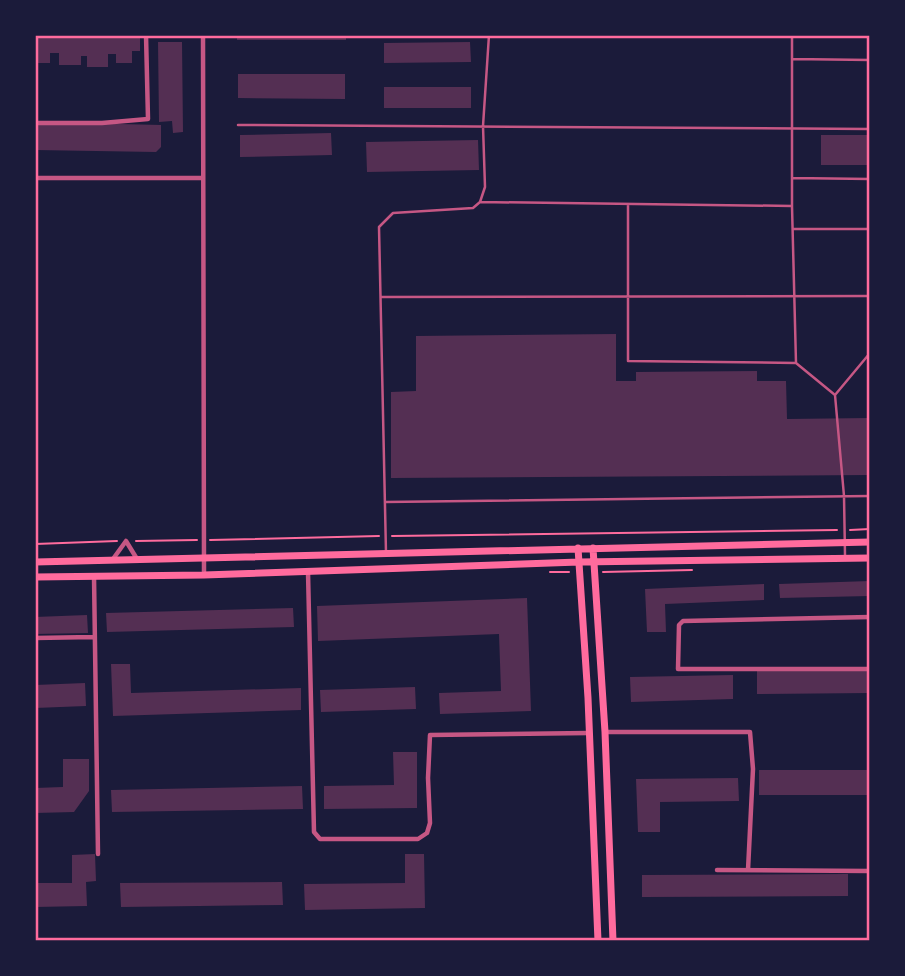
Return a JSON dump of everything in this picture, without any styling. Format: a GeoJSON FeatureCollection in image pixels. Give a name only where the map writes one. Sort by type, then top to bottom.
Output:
{"type":"FeatureCollection","features":[{"type":"Feature","properties":{"kind":"main road"},"geometry":{"type":"LineString","coordinates":[[35,562],[870,542]]}},
{"type":"Feature","properties":{"kind":"main road"},"geometry":{"type":"LineString","coordinates":[[578,548],[598,941]]}},
{"type":"Feature","properties":{"kind":"main road"},"geometry":{"type":"LineString","coordinates":[[593,548],[605,732],[613,941]]}},
{"type":"Feature","properties":{"kind":"main road"},"geometry":{"type":"LineString","coordinates":[[35,577],[204,575],[579,562],[870,558]]}},
{"type":"Feature","properties":{"kind":"street"},"geometry":{"type":"LineString","coordinates":[[35,123],[148,120],[146,35]]}},
{"type":"Feature","properties":{"kind":"street"},"geometry":{"type":"LineString","coordinates":[[203,35],[204,575]]}},
{"type":"Feature","properties":{"kind":"street"},"geometry":{"type":"LineString","coordinates":[[35,178],[202,178]]}},
{"type":"Feature","properties":{"kind":"street"},"geometry":{"type":"LineString","coordinates":[[112,560],[127,541],[137,559]]}},
{"type":"Feature","properties":{"kind":"street"},"geometry":{"type":"LineString","coordinates":[[308,571],[314,832],[320,839],[418,839],[427,833],[430,823],[430,735],[589,733]]}},
{"type":"Feature","properties":{"kind":"street"},"geometry":{"type":"LineString","coordinates":[[94,575],[98,854]]}},
{"type":"Feature","properties":{"kind":"street"},"geometry":{"type":"LineString","coordinates":[[870,617],[683,621],[679,625],[677,661],[678,669],[870,668]]}},
{"type":"Feature","properties":{"kind":"street"},"geometry":{"type":"LineString","coordinates":[[35,638],[93,637]]}},
{"type":"Feature","properties":{"kind":"street"},"geometry":{"type":"LineString","coordinates":[[605,732],[750,732],[753,769],[748,870]]}},
{"type":"Feature","properties":{"kind":"street"},"geometry":{"type":"LineString","coordinates":[[717,870],[870,871]]}},
{"type":"Feature","properties":{"kind":"lane"},"geometry":{"type":"LineString","coordinates":[[387,553],[379,227],[393,213],[474,208],[480,202],[485,187],[483,126],[489,35]]}},
{"type":"Feature","properties":{"kind":"lane"},"geometry":{"type":"LineString","coordinates":[[792,35],[793,296],[796,363]]}},
{"type":"Feature","properties":{"kind":"lane"},"geometry":{"type":"LineString","coordinates":[[792,59],[870,60]]}},
{"type":"Feature","properties":{"kind":"lane"},"geometry":{"type":"LineString","coordinates":[[238,125],[870,129]]}},
{"type":"Feature","properties":{"kind":"lane"},"geometry":{"type":"LineString","coordinates":[[792,178],[870,179]]}},
{"type":"Feature","properties":{"kind":"lane"},"geometry":{"type":"LineString","coordinates":[[480,202],[792,206]]}},
{"type":"Feature","properties":{"kind":"lane"},"geometry":{"type":"LineString","coordinates":[[628,204],[628,361],[796,363],[835,395]]}},
{"type":"Feature","properties":{"kind":"lane"},"geometry":{"type":"LineString","coordinates":[[793,229],[870,229]]}},
{"type":"Feature","properties":{"kind":"lane"},"geometry":{"type":"LineString","coordinates":[[381,297],[870,296]]}},
{"type":"Feature","properties":{"kind":"lane"},"geometry":{"type":"LineString","coordinates":[[845,559],[844,496],[835,395],[870,353]]}},
{"type":"Feature","properties":{"kind":"lane"},"geometry":{"type":"LineString","coordinates":[[385,502],[870,496]]}},
{"type":"Feature","properties":{"kind":"path"},"geometry":{"type":"LineString","coordinates":[[35,544],[870,529]]}},
{"type":"Feature","properties":{"kind":"building"},"geometry":{"type":"Polygon","coordinates":[[[35,35],[140,35],[140,51],[132,51],[132,63],[116,63],[116,54],[108,54],[108,67],[87,67],[87,56],[81,56],[81,65],[59,65],[59,53],[50,53],[50,63],[35,63],[35,35]]]}},
{"type":"Feature","properties":{"kind":"building"},"geometry":{"type":"Polygon","coordinates":[[[237,35],[346,35],[346,40],[237,40],[237,35]]]}},
{"type":"Feature","properties":{"kind":"building"},"geometry":{"type":"Polygon","coordinates":[[[158,42],[182,42],[183,132],[173,133],[172,121],[159,122],[158,42]]]}},
{"type":"Feature","properties":{"kind":"building"},"geometry":{"type":"Polygon","coordinates":[[[470,42],[471,62],[384,63],[384,43],[470,42]]]}},
{"type":"Feature","properties":{"kind":"building"},"geometry":{"type":"Polygon","coordinates":[[[238,74],[345,74],[345,99],[238,98],[238,74]]]}},
{"type":"Feature","properties":{"kind":"building"},"geometry":{"type":"Polygon","coordinates":[[[384,87],[471,87],[471,108],[384,108],[384,87]]]}},
{"type":"Feature","properties":{"kind":"building"},"geometry":{"type":"Polygon","coordinates":[[[35,122],[161,125],[161,147],[156,152],[35,150],[35,122]]]}},
{"type":"Feature","properties":{"kind":"building"},"geometry":{"type":"Polygon","coordinates":[[[331,133],[332,155],[240,157],[240,135],[331,133]]]}},
{"type":"Feature","properties":{"kind":"building"},"geometry":{"type":"Polygon","coordinates":[[[821,135],[870,135],[870,165],[821,165],[821,135]]]}},
{"type":"Feature","properties":{"kind":"building"},"geometry":{"type":"Polygon","coordinates":[[[478,140],[479,170],[367,172],[366,142],[478,140]]]}},
{"type":"Feature","properties":{"kind":"building"},"geometry":{"type":"Polygon","coordinates":[[[616,334],[616,381],[636,381],[636,372],[757,371],[757,381],[786,381],[787,419],[870,418],[870,475],[391,478],[391,392],[416,391],[416,336],[616,334]]]}},
{"type":"Feature","properties":{"kind":"building"},"geometry":{"type":"Polygon","coordinates":[[[870,581],[870,596],[780,598],[779,584],[870,581]]]}},
{"type":"Feature","properties":{"kind":"building"},"geometry":{"type":"Polygon","coordinates":[[[764,584],[764,600],[665,604],[666,632],[647,632],[645,589],[764,584]]]}},
{"type":"Feature","properties":{"kind":"building"},"geometry":{"type":"Polygon","coordinates":[[[527,598],[531,711],[440,714],[439,693],[501,691],[499,634],[318,641],[317,606],[527,598]]]}},
{"type":"Feature","properties":{"kind":"building"},"geometry":{"type":"Polygon","coordinates":[[[293,608],[294,627],[107,632],[106,613],[293,608]]]}},
{"type":"Feature","properties":{"kind":"building"},"geometry":{"type":"Polygon","coordinates":[[[87,615],[88,633],[35,634],[35,617],[87,615]]]}},
{"type":"Feature","properties":{"kind":"building"},"geometry":{"type":"Polygon","coordinates":[[[111,664],[130,664],[131,693],[301,688],[301,710],[113,716],[111,664]]]}},
{"type":"Feature","properties":{"kind":"building"},"geometry":{"type":"Polygon","coordinates":[[[870,668],[870,693],[757,694],[757,669],[870,668]]]}},
{"type":"Feature","properties":{"kind":"building"},"geometry":{"type":"Polygon","coordinates":[[[733,675],[733,699],[631,702],[630,677],[733,675]]]}},
{"type":"Feature","properties":{"kind":"building"},"geometry":{"type":"Polygon","coordinates":[[[85,683],[86,706],[35,708],[35,685],[85,683]]]}},
{"type":"Feature","properties":{"kind":"building"},"geometry":{"type":"Polygon","coordinates":[[[415,687],[416,709],[321,712],[320,690],[415,687]]]}},
{"type":"Feature","properties":{"kind":"building"},"geometry":{"type":"Polygon","coordinates":[[[393,752],[417,752],[417,808],[324,809],[324,786],[394,785],[393,752]]]}},
{"type":"Feature","properties":{"kind":"building"},"geometry":{"type":"Polygon","coordinates":[[[63,759],[89,759],[89,791],[74,812],[35,813],[35,788],[63,787],[63,759]]]}},
{"type":"Feature","properties":{"kind":"building"},"geometry":{"type":"Polygon","coordinates":[[[759,770],[870,770],[870,795],[759,795],[759,770]]]}},
{"type":"Feature","properties":{"kind":"building"},"geometry":{"type":"Polygon","coordinates":[[[738,778],[739,801],[660,802],[660,832],[638,832],[636,779],[738,778]]]}},
{"type":"Feature","properties":{"kind":"building"},"geometry":{"type":"Polygon","coordinates":[[[302,786],[303,809],[112,812],[111,790],[302,786]]]}},
{"type":"Feature","properties":{"kind":"building"},"geometry":{"type":"Polygon","coordinates":[[[95,854],[96,881],[86,882],[87,906],[35,907],[35,883],[72,883],[72,855],[95,854]]]}},
{"type":"Feature","properties":{"kind":"building"},"geometry":{"type":"Polygon","coordinates":[[[405,854],[424,854],[425,908],[305,910],[304,884],[405,883],[405,854]]]}},
{"type":"Feature","properties":{"kind":"building"},"geometry":{"type":"Polygon","coordinates":[[[848,874],[848,896],[642,897],[642,875],[848,874]]]}},
{"type":"Feature","properties":{"kind":"building"},"geometry":{"type":"Polygon","coordinates":[[[282,882],[283,905],[121,907],[120,883],[282,882]]]}}]}
